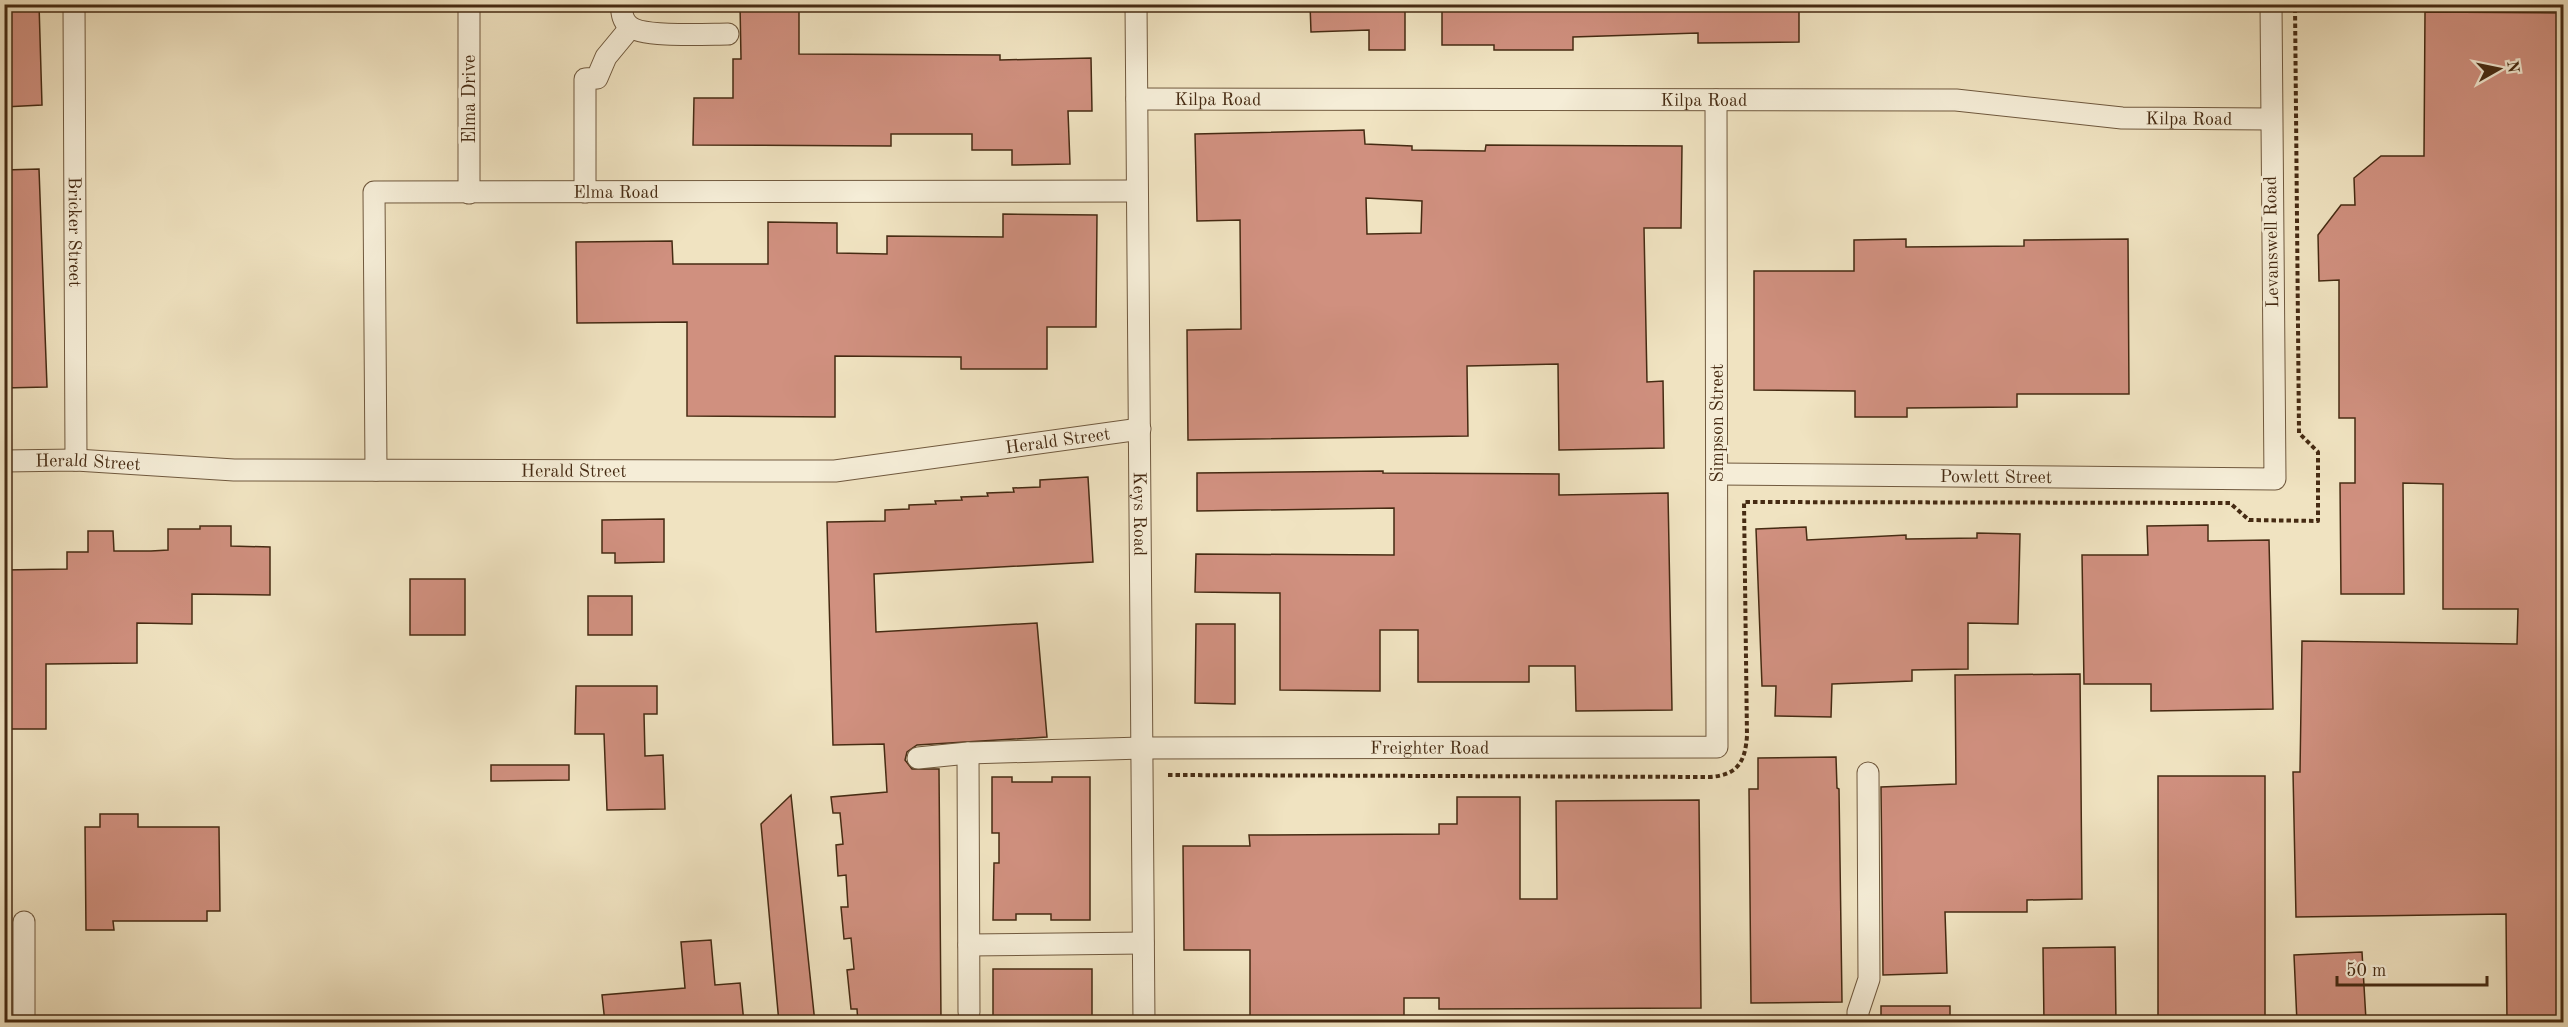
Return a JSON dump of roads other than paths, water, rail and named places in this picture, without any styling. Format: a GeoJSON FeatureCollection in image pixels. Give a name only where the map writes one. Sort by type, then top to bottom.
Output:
{"type":"FeatureCollection","features":[{"type":"Feature","properties":{"kind":"street","name":"Bricker Street"},"geometry":{"type":"LineString","coordinates":[[74,4],[76,460]]}},
{"type":"Feature","properties":{"kind":"street","name":"Elma Drive"},"geometry":{"type":"LineString","coordinates":[[469,4],[469,193]]}},
{"type":"Feature","properties":{"kind":"street"},"geometry":{"type":"LineString","coordinates":[[621,4],[623,18],[630,28],[646,32],[728,34]]}},
{"type":"Feature","properties":{"kind":"street","name":"Keys Road"},"geometry":{"type":"LineString","coordinates":[[1136,4],[1144,1023]]}},
{"type":"Feature","properties":{"kind":"street","name":"Levanswell Road"},"geometry":{"type":"LineString","coordinates":[[2271,4],[2270,119],[2275,479]]}},
{"type":"Feature","properties":{"kind":"street"},"geometry":{"type":"LineString","coordinates":[[585,192],[585,79],[597,78],[606,57],[630,28]]}},
{"type":"Feature","properties":{"kind":"street","name":"Kilpa Road"},"geometry":{"type":"LineString","coordinates":[[1137,99],[1956,100],[2122,118],[2270,119]]}},
{"type":"Feature","properties":{"kind":"street","name":"Simpson Street"},"geometry":{"type":"LineString","coordinates":[[1716,100],[1717,747]]}},
{"type":"Feature","properties":{"kind":"street","name":"Elma Road"},"geometry":{"type":"LineString","coordinates":[[376,470],[374,192],[1136,191]]}},
{"type":"Feature","properties":{"kind":"street","name":"Herald Street"},"geometry":{"type":"LineString","coordinates":[[4,461],[76,460],[234,470],[835,471],[1140,429]]}},
{"type":"Feature","properties":{"kind":"street","name":"Powlett Street"},"geometry":{"type":"LineString","coordinates":[[1717,474],[2275,479]]}},
{"type":"Feature","properties":{"kind":"street","name":"Freighter Road"},"geometry":{"type":"LineString","coordinates":[[918,758],[968,753],[1142,748],[1717,747]]}},
{"type":"Feature","properties":{"kind":"street"},"geometry":{"type":"LineString","coordinates":[[968,753],[969,1012]]}},
{"type":"Feature","properties":{"kind":"street"},"geometry":{"type":"LineString","coordinates":[[1858,1023],[1858,1012],[1869,979],[1868,773]]}},
{"type":"Feature","properties":{"kind":"street"},"geometry":{"type":"LineString","coordinates":[[24,922],[24,1023]]}},
{"type":"Feature","properties":{"kind":"street"},"geometry":{"type":"LineString","coordinates":[[969,945],[1143,943]]}}]}
